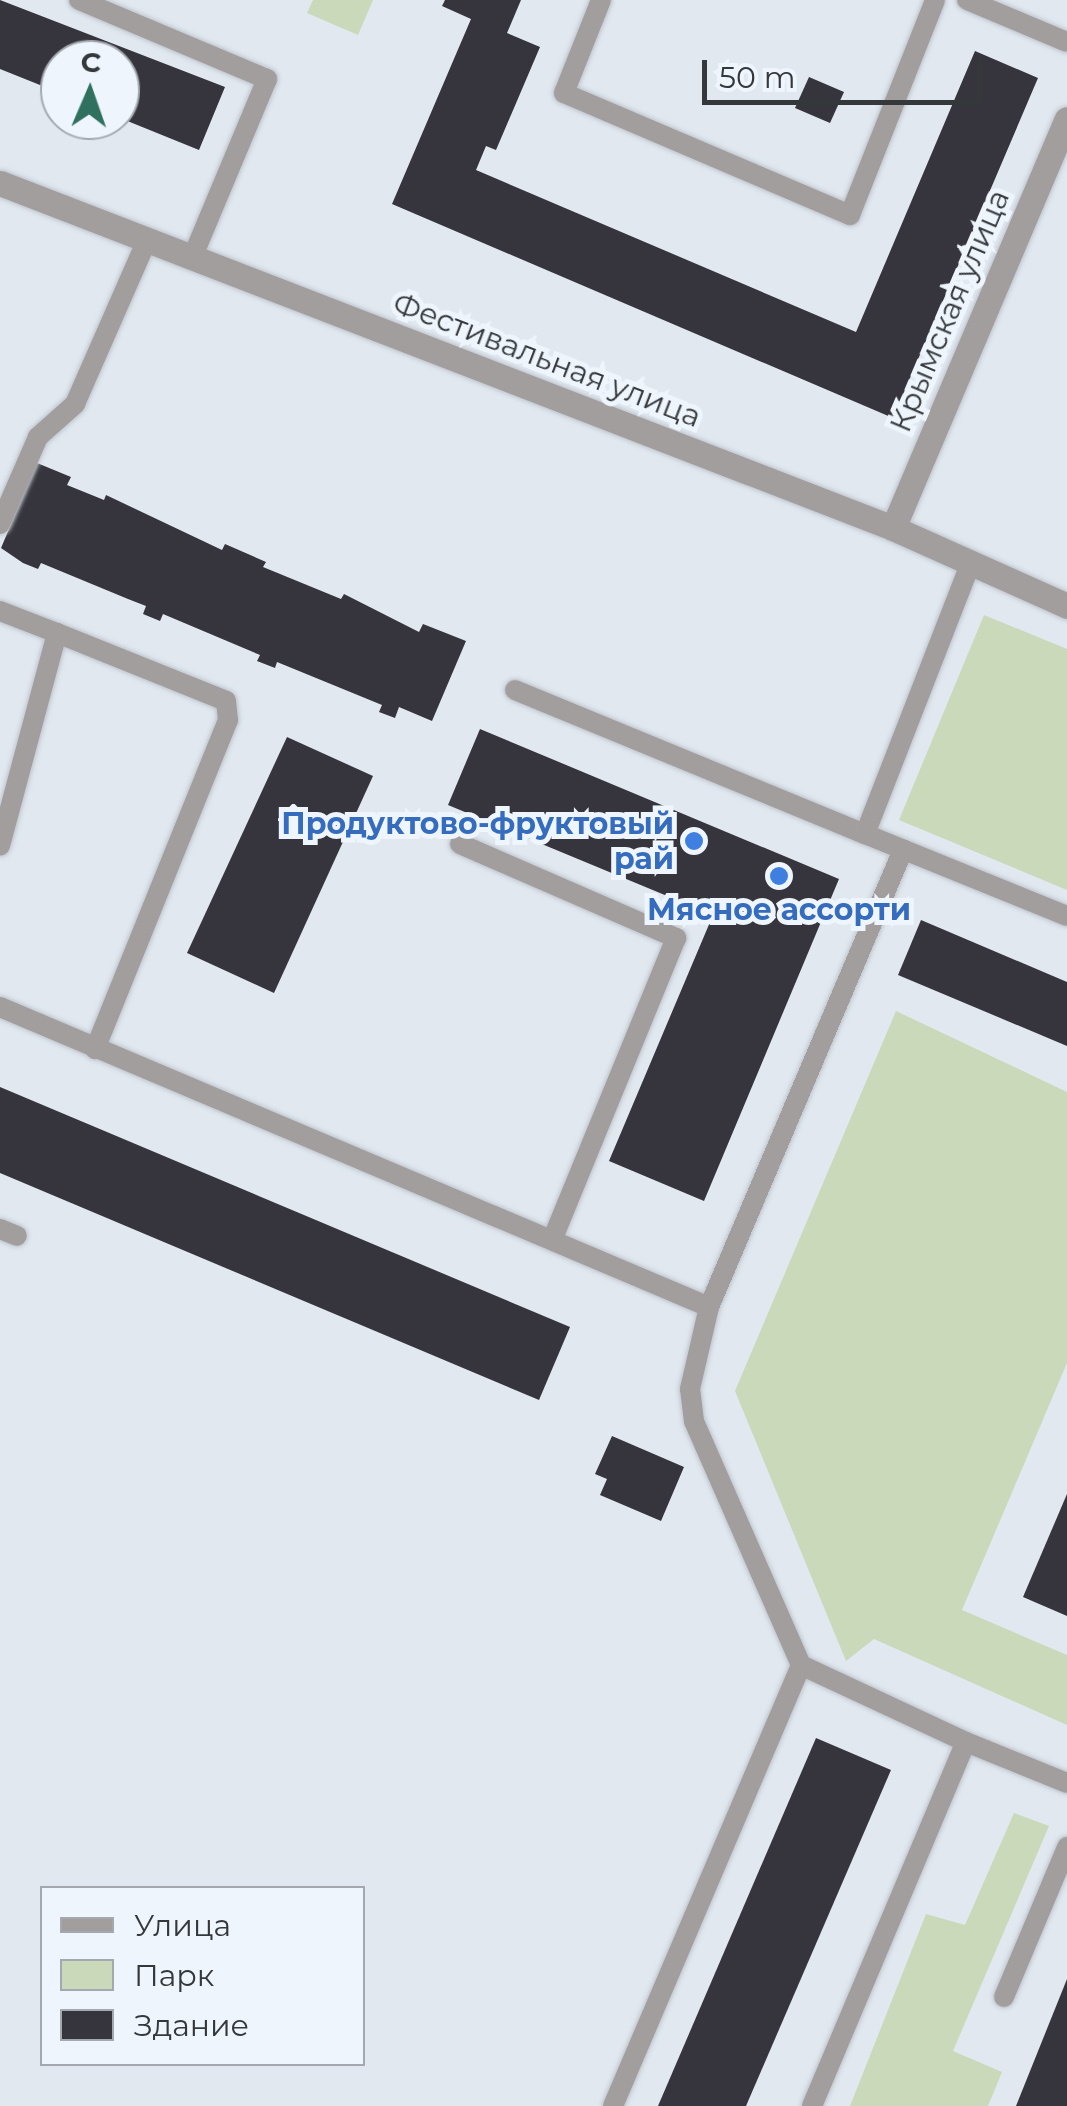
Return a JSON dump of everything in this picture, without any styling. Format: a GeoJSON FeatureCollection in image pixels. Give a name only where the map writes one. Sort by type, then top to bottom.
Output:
{"type":"FeatureCollection","features":[{"type":"Feature","properties":{"kind":"street","name":"Крымская улица"},"geometry":{"type":"LineString","coordinates":[[893,528],[1067,119]]}},
{"type":"Feature","properties":{"kind":"street","name":"Фестивальная улица"},"geometry":{"type":"LineString","coordinates":[[0,183],[893,528],[1067,606]]}},
{"type":"Feature","properties":{"kind":"lane"},"geometry":{"type":"LineString","coordinates":[[78,0],[267,79],[192,258]]}},
{"type":"Feature","properties":{"kind":"lane"},"geometry":{"type":"LineString","coordinates":[[600,0],[564,93],[850,215],[935,0]]}},
{"type":"Feature","properties":{"kind":"lane"},"geometry":{"type":"LineString","coordinates":[[968,0],[1067,42]]}},
{"type":"Feature","properties":{"kind":"lane"},"geometry":{"type":"LineString","coordinates":[[0,524],[38,438],[76,404],[147,240]]}},
{"type":"Feature","properties":{"kind":"lane"},"geometry":{"type":"LineString","coordinates":[[865,834],[970,564]]}},
{"type":"Feature","properties":{"kind":"lane"},"geometry":{"type":"LineString","coordinates":[[0,611],[226,701],[228,720],[95,1049]]}},
{"type":"Feature","properties":{"kind":"lane"},"geometry":{"type":"LineString","coordinates":[[0,845],[57,633]]}},
{"type":"Feature","properties":{"kind":"lane"},"geometry":{"type":"LineString","coordinates":[[515,690],[1067,916]]}},
{"type":"Feature","properties":{"kind":"lane"},"geometry":{"type":"LineString","coordinates":[[460,844],[676,938],[552,1240]]}},
{"type":"Feature","properties":{"kind":"lane"},"geometry":{"type":"LineString","coordinates":[[904,850],[709,1307],[690,1389],[694,1421],[800,1665],[966,1742],[1067,1783]]}},
{"type":"Feature","properties":{"kind":"lane"},"geometry":{"type":"LineString","coordinates":[[0,1007],[709,1307]]}},
{"type":"Feature","properties":{"kind":"lane"},"geometry":{"type":"LineString","coordinates":[[613,2106],[800,1665]]}},
{"type":"Feature","properties":{"kind":"lane"},"geometry":{"type":"LineString","coordinates":[[812,2106],[966,1742]]}},
{"type":"Feature","properties":{"kind":"lane"},"geometry":{"type":"LineString","coordinates":[[1004,1997],[1067,1847]]}},
{"type":"Feature","properties":{"kind":"green space"},"geometry":{"type":"Polygon","coordinates":[[[313,0],[373,0],[358,35],[307,13],[313,0]]]}},
{"type":"Feature","properties":{"kind":"green space"},"geometry":{"type":"Polygon","coordinates":[[[984,615],[1067,649],[1067,890],[899,820],[984,615]]]}},
{"type":"Feature","properties":{"kind":"green space"},"geometry":{"type":"Polygon","coordinates":[[[896,1011],[1067,1092],[1067,1363],[962,1610],[1067,1655],[1067,1725],[874,1639],[846,1661],[735,1391],[896,1011]]]}},
{"type":"Feature","properties":{"kind":"green space"},"geometry":{"type":"Polygon","coordinates":[[[1014,1813],[1049,1826],[953,2051],[1002,2072],[988,2106],[850,2106],[926,1914],[965,1925],[1014,1813]]]}},
{"type":"Feature","properties":{"kind":"building"},"geometry":{"type":"Polygon","coordinates":[[[0,0],[103,40],[40,40],[40,85],[0,69],[0,0]]]}},
{"type":"Feature","properties":{"kind":"building"},"geometry":{"type":"Polygon","coordinates":[[[445,0],[521,0],[507,33],[540,47],[496,150],[486,146],[476,170],[856,332],[975,51],[1038,78],[893,418],[392,204],[471,19],[442,6],[445,0]]]}},
{"type":"Feature","properties":{"kind":"building"},"geometry":{"type":"Polygon","coordinates":[[[140,54],[225,87],[199,150],[140,126],[140,54]]]}},
{"type":"Feature","properties":{"kind":"building"},"geometry":{"type":"Polygon","coordinates":[[[809,77],[844,92],[830,123],[795,108],[809,77]]]}},
{"type":"Feature","properties":{"kind":"building"},"geometry":{"type":"Polygon","coordinates":[[[37,463],[71,477],[67,485],[104,500],[106,495],[222,550],[225,544],[266,562],[263,567],[341,599],[344,594],[419,632],[423,624],[466,641],[432,721],[399,707],[395,718],[379,712],[382,705],[277,662],[275,668],[257,661],[260,655],[163,614],[160,621],[143,614],[146,606],[41,563],[38,569],[23,563],[1,548],[37,463]]]}},
{"type":"Feature","properties":{"kind":"building"},"geometry":{"type":"Polygon","coordinates":[[[480,729],[839,879],[704,1201],[609,1161],[713,915],[448,805],[480,729]]]}},
{"type":"Feature","properties":{"kind":"building"},"geometry":{"type":"Polygon","coordinates":[[[287,737],[373,776],[274,993],[187,953],[287,737]]]}},
{"type":"Feature","properties":{"kind":"building"},"geometry":{"type":"Polygon","coordinates":[[[921,920],[1067,982],[1067,1046],[898,975],[921,920]]]}},
{"type":"Feature","properties":{"kind":"building"},"geometry":{"type":"Polygon","coordinates":[[[0,1087],[570,1327],[539,1400],[0,1173],[0,1087]]]}},
{"type":"Feature","properties":{"kind":"building"},"geometry":{"type":"Polygon","coordinates":[[[612,1436],[684,1467],[661,1521],[600,1495],[607,1479],[595,1474],[612,1436]]]}},
{"type":"Feature","properties":{"kind":"building"},"geometry":{"type":"Polygon","coordinates":[[[1067,1494],[1067,1616],[1023,1597],[1067,1494]]]}},
{"type":"Feature","properties":{"kind":"building"},"geometry":{"type":"Polygon","coordinates":[[[816,1738],[891,1770],[746,2106],[658,2106],[816,1738]]]}},
{"type":"Feature","properties":{"kind":"building"},"geometry":{"type":"Polygon","coordinates":[[[1067,1979],[1067,2106],[1016,2106],[1067,1979]]]}},
{"type":"Feature","properties":{"kind":"place","name":"Продуктово-фруктовый рай"},"geometry":{"type":"Point","coordinates":[694,841]}},
{"type":"Feature","properties":{"kind":"place","name":"Мясное ассорти"},"geometry":{"type":"Point","coordinates":[779,876]}}]}
